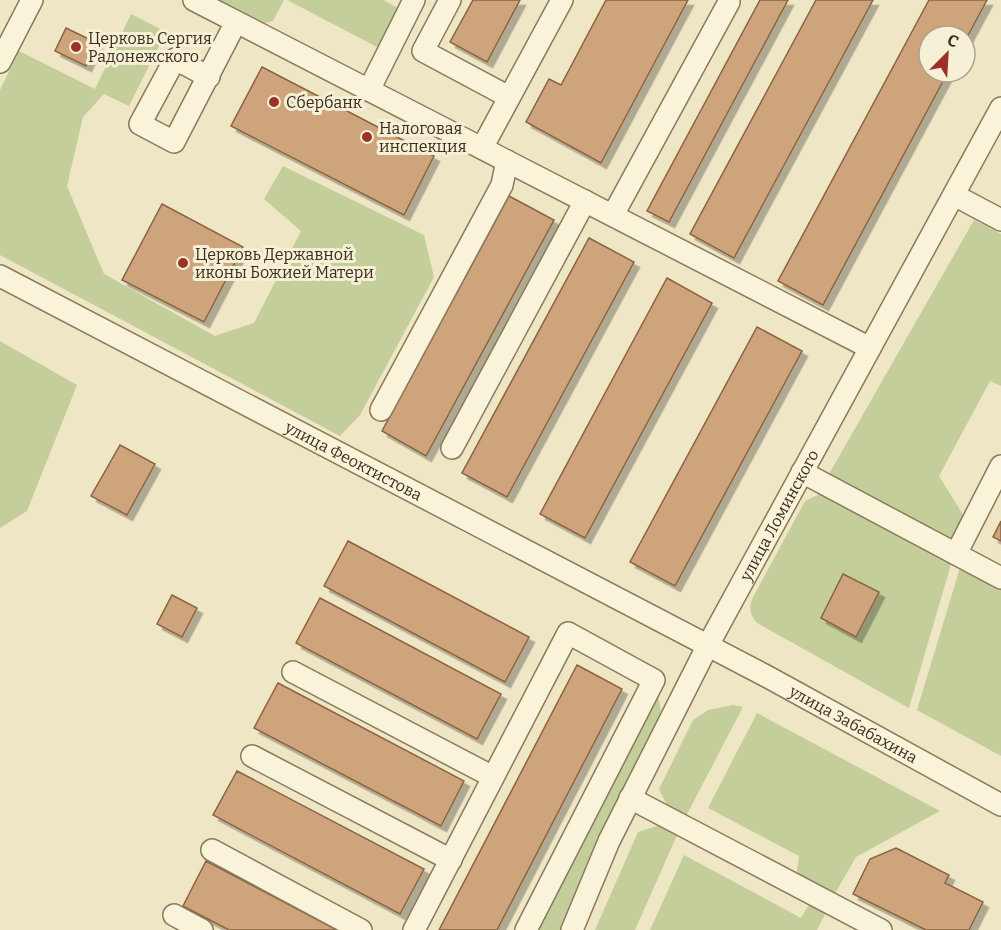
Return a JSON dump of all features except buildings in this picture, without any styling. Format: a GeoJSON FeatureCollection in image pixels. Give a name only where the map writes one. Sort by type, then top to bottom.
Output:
{"type":"FeatureCollection","features":[{"type":"Feature","properties":{"kind":"street"},"geometry":{"type":"LineString","coordinates":[[0,62],[32,0]]}},
{"type":"Feature","properties":{"kind":"street"},"geometry":{"type":"LineString","coordinates":[[194,0],[870,348]]}},
{"type":"Feature","properties":{"kind":"street"},"geometry":{"type":"LineString","coordinates":[[369,90],[414,0]]}},
{"type":"Feature","properties":{"kind":"street"},"geometry":{"type":"LineString","coordinates":[[450,0],[423,51],[509,97]]}},
{"type":"Feature","properties":{"kind":"street"},"geometry":{"type":"LineString","coordinates":[[482,148],[562,0]]}},
{"type":"Feature","properties":{"kind":"street"},"geometry":{"type":"LineString","coordinates":[[613,216],[729,2]]}},
{"type":"Feature","properties":{"kind":"street"},"geometry":{"type":"LineString","coordinates":[[209,77],[236,22]]}},
{"type":"Feature","properties":{"kind":"street","name":"улица Ломинского"},"geometry":{"type":"LineString","coordinates":[[572,930],[630,798],[707,647],[1001,108]]}},
{"type":"Feature","properties":{"kind":"street"},"geometry":{"type":"LineString","coordinates":[[381,410],[502,185],[507,161]]}},
{"type":"Feature","properties":{"kind":"street"},"geometry":{"type":"LineString","coordinates":[[954,195],[1001,220]]}},
{"type":"Feature","properties":{"kind":"street"},"geometry":{"type":"LineString","coordinates":[[452,448],[585,201]]}},
{"type":"Feature","properties":{"kind":"street","name":"улица Феоктистова"},"geometry":{"type":"LineString","coordinates":[[0,276],[707,647]]}},
{"type":"Feature","properties":{"kind":"street"},"geometry":{"type":"LineString","coordinates":[[956,554],[1001,466]]}},
{"type":"Feature","properties":{"kind":"street"},"geometry":{"type":"LineString","coordinates":[[802,472],[1001,579]]}},
{"type":"Feature","properties":{"kind":"street"},"geometry":{"type":"LineString","coordinates":[[414,930],[568,633],[654,680],[526,930]]}},
{"type":"Feature","properties":{"kind":"street","name":"улица Забабахина"},"geometry":{"type":"LineString","coordinates":[[707,647],[885,739],[1001,805]]}},
{"type":"Feature","properties":{"kind":"street"},"geometry":{"type":"LineString","coordinates":[[293,672],[494,777]]}},
{"type":"Feature","properties":{"kind":"street"},"geometry":{"type":"LineString","coordinates":[[252,756],[451,860]]}},
{"type":"Feature","properties":{"kind":"street"},"geometry":{"type":"LineString","coordinates":[[630,798],[881,930]]}},
{"type":"Feature","properties":{"kind":"street"},"geometry":{"type":"LineString","coordinates":[[212,850],[361,930]]}},
{"type":"Feature","properties":{"kind":"street"},"geometry":{"type":"LineString","coordinates":[[174,915],[202,930]]}},
{"type":"Feature","properties":{"kind":"green space"},"geometry":{"type":"Polygon","coordinates":[[[218,0],[284,0],[273,21],[263,24],[218,0]]]}},
{"type":"Feature","properties":{"kind":"green space"},"geometry":{"type":"Polygon","coordinates":[[[287,0],[383,0],[398,8],[379,48],[287,0]]]}},
{"type":"Feature","properties":{"kind":"green space"},"geometry":{"type":"Polygon","coordinates":[[[131,14],[166,32],[129,106],[104,94],[83,117],[67,186],[104,274],[215,336],[254,323],[301,231],[264,199],[283,166],[424,235],[434,277],[360,415],[340,436],[0,255],[0,90],[19,51],[95,89],[131,14]]]}},
{"type":"Feature","properties":{"kind":"green space"},"geometry":{"type":"Polygon","coordinates":[[[974,220],[1001,234],[1001,386],[990,381],[939,476],[967,521],[955,544],[829,474],[974,220]]]}},
{"type":"Feature","properties":{"kind":"green space"},"geometry":{"type":"Polygon","coordinates":[[[0,341],[77,385],[27,511],[0,528],[0,341]]]}},
{"type":"Feature","properties":{"kind":"green space"},"geometry":{"type":"Polygon","coordinates":[[[820,494],[952,561],[909,708],[757,623],[752,615],[750,609],[752,599],[805,501],[820,494]]]}},
{"type":"Feature","properties":{"kind":"green space"},"geometry":{"type":"Polygon","coordinates":[[[962,561],[1001,582],[1001,756],[917,710],[962,561]]]}},
{"type":"Feature","properties":{"kind":"green space"},"geometry":{"type":"Polygon","coordinates":[[[653,695],[659,699],[661,712],[584,870],[560,930],[536,930],[653,695]]]}},
{"type":"Feature","properties":{"kind":"green space"},"geometry":{"type":"Polygon","coordinates":[[[733,705],[743,707],[685,818],[670,811],[659,789],[693,720],[708,710],[733,705]]]}},
{"type":"Feature","properties":{"kind":"green space"},"geometry":{"type":"Polygon","coordinates":[[[757,713],[940,811],[856,857],[833,897],[796,878],[799,856],[708,808],[757,713]]]}},
{"type":"Feature","properties":{"kind":"green space"},"geometry":{"type":"Polygon","coordinates":[[[660,825],[678,833],[635,930],[595,930],[638,832],[660,825]]]}},
{"type":"Feature","properties":{"kind":"green space"},"geometry":{"type":"Polygon","coordinates":[[[684,855],[801,918],[810,903],[826,912],[817,930],[650,930],[684,855]]]}},
{"type":"Feature","properties":{"kind":"place","name":"Церковь Сергия Радонежского"},"geometry":{"type":"Point","coordinates":[76,47]}},
{"type":"Feature","properties":{"kind":"place","name":"Сбербанк"},"geometry":{"type":"Point","coordinates":[274,102]}},
{"type":"Feature","properties":{"kind":"place","name":"Налоговая инспекция"},"geometry":{"type":"Point","coordinates":[367,137]}},
{"type":"Feature","properties":{"kind":"place","name":"Церковь Державной иконы Божией Матери"},"geometry":{"type":"Point","coordinates":[183,263]}}]}
